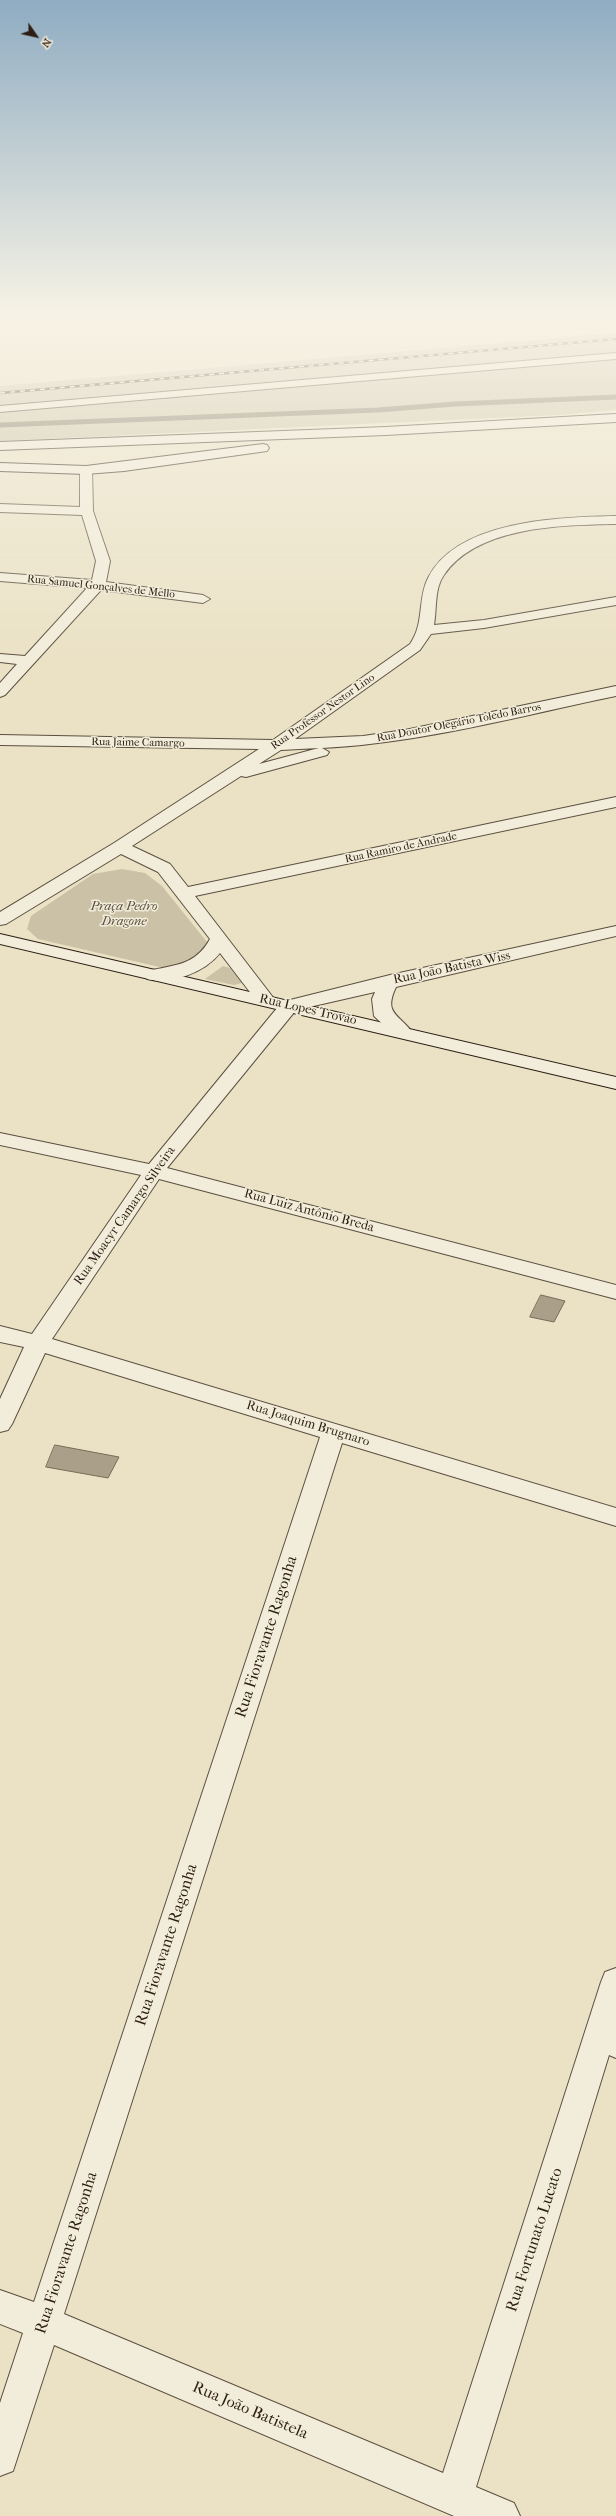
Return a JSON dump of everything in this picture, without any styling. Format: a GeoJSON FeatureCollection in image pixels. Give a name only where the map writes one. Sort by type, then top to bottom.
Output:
{"type":"FeatureCollection","features":[{"type":"Feature","properties":{"kind":"street"},"geometry":{"type":"LineString","coordinates":[[0,446],[478,426]]}},
{"type":"Feature","properties":{"kind":"street"},"geometry":{"type":"LineString","coordinates":[[580,426],[616,430]]}},
{"type":"Feature","properties":{"kind":"street"},"geometry":{"type":"LineString","coordinates":[[31,445],[8,457],[6,467],[86,470],[386,431]]}},
{"type":"Feature","properties":{"kind":"street"},"geometry":{"type":"LineString","coordinates":[[128,440],[158,447],[167,455],[163,461]]}},
{"type":"Feature","properties":{"kind":"street"},"geometry":{"type":"LineString","coordinates":[[0,692],[98,585],[103,561],[87,511],[86,470]]}},
{"type":"Feature","properties":{"kind":"street"},"geometry":{"type":"LineString","coordinates":[[0,508],[87,511]]}},
{"type":"Feature","properties":{"kind":"street","name":"Rua Professor Nestor Lino"},"geometry":{"type":"LineString","coordinates":[[0,920],[120,847],[228,778],[415,647],[426,630],[430,594],[437,574],[448,559],[470,546],[499,534],[537,524],[616,520]]}},
{"type":"Feature","properties":{"kind":"street","name":"Rua Samuel Gonçalves de Mello"},"geometry":{"type":"LineString","coordinates":[[0,577],[98,585],[203,599]]}},
{"type":"Feature","properties":{"kind":"street"},"geometry":{"type":"LineString","coordinates":[[426,630],[484,624],[616,601]]}},
{"type":"Feature","properties":{"kind":"street"},"geometry":{"type":"LineString","coordinates":[[0,658],[30,661]]}},
{"type":"Feature","properties":{"kind":"street","name":"Rua Doutor Olegário Toledo Barros"},"geometry":{"type":"LineString","coordinates":[[277,745],[363,741],[405,735],[616,692]]}},
{"type":"Feature","properties":{"kind":"street"},"geometry":{"type":"LineString","coordinates":[[315,717],[316,721],[331,730],[363,741]]}},
{"type":"Feature","properties":{"kind":"street","name":"Rua Jaime Camargo"},"geometry":{"type":"LineString","coordinates":[[0,740],[277,745]]}},
{"type":"Feature","properties":{"kind":"street"},"geometry":{"type":"LineString","coordinates":[[228,778],[363,741]]}},
{"type":"Feature","properties":{"kind":"street","name":"Rua Ramiro de Andrade"},"geometry":{"type":"LineString","coordinates":[[185,893],[616,802]]}},
{"type":"Feature","properties":{"kind":"street"},"geometry":{"type":"LineString","coordinates":[[120,847],[164,868],[185,893],[266,1000]]}},
{"type":"Feature","properties":{"kind":"street","name":"Rua João Batista Wiss"},"geometry":{"type":"LineString","coordinates":[[289,1006],[390,981],[616,931]]}},
{"type":"Feature","properties":{"kind":"street","name":"Rua Lopes Trovão"},"geometry":{"type":"LineString","coordinates":[[0,939],[616,1083]]}},
{"type":"Feature","properties":{"kind":"street"},"geometry":{"type":"LineString","coordinates":[[154,975],[178,973],[198,965],[213,953],[219,939]]}},
{"type":"Feature","properties":{"kind":"street"},"geometry":{"type":"LineString","coordinates":[[390,981],[380,999],[384,1016],[403,1033]]}},
{"type":"Feature","properties":{"kind":"street","name":"Rua Moacyr Camargo Silveira"},"geometry":{"type":"LineString","coordinates":[[0,1424],[38,1343],[154,1171],[289,1006]]}},
{"type":"Feature","properties":{"kind":"street","name":"Rua Luiz Antônio Breda"},"geometry":{"type":"LineString","coordinates":[[0,1139],[154,1171],[616,1292]]}},
{"type":"Feature","properties":{"kind":"street","name":"Rua Joaquim Brugnaro"},"geometry":{"type":"LineString","coordinates":[[0,1334],[38,1343],[616,1517]]}},
{"type":"Feature","properties":{"kind":"street","name":"Rua Fioravante Ragonha"},"geometry":{"type":"LineString","coordinates":[[0,2458],[334,1432]]}},
{"type":"Feature","properties":{"kind":"street","name":"Rua Fortunato Lucato"},"geometry":{"type":"LineString","coordinates":[[454,2497],[607,2040],[616,1982]]}},
{"type":"Feature","properties":{"kind":"street","name":"Rua João Batistela"},"geometry":{"type":"LineString","coordinates":[[0,2307],[44,2323],[500,2516]]}},
{"type":"Feature","properties":{"kind":"green space"},"geometry":{"type":"Polygon","coordinates":[[[0,426],[312,426],[0,441],[0,426]]]}},
{"type":"Feature","properties":{"kind":"green space","name":"Praça Pedro Dragone"},"geometry":{"type":"Polygon","coordinates":[[[122,869],[145,873],[162,886],[207,942],[205,954],[168,969],[38,939],[27,929],[31,916],[93,874],[122,869]]]}},
{"type":"Feature","properties":{"kind":"green space"},"geometry":{"type":"Polygon","coordinates":[[[223,966],[230,968],[242,983],[234,985],[205,979],[223,966]]]}},
{"type":"Feature","properties":{"kind":"shaded area"},"geometry":{"type":"Polygon","coordinates":[[[541,1295],[565,1301],[554,1322],[530,1317],[541,1295]]]}},
{"type":"Feature","properties":{"kind":"shaded area"},"geometry":{"type":"Polygon","coordinates":[[[55,1445],[119,1457],[108,1478],[46,1467],[55,1445]]]}}]}
